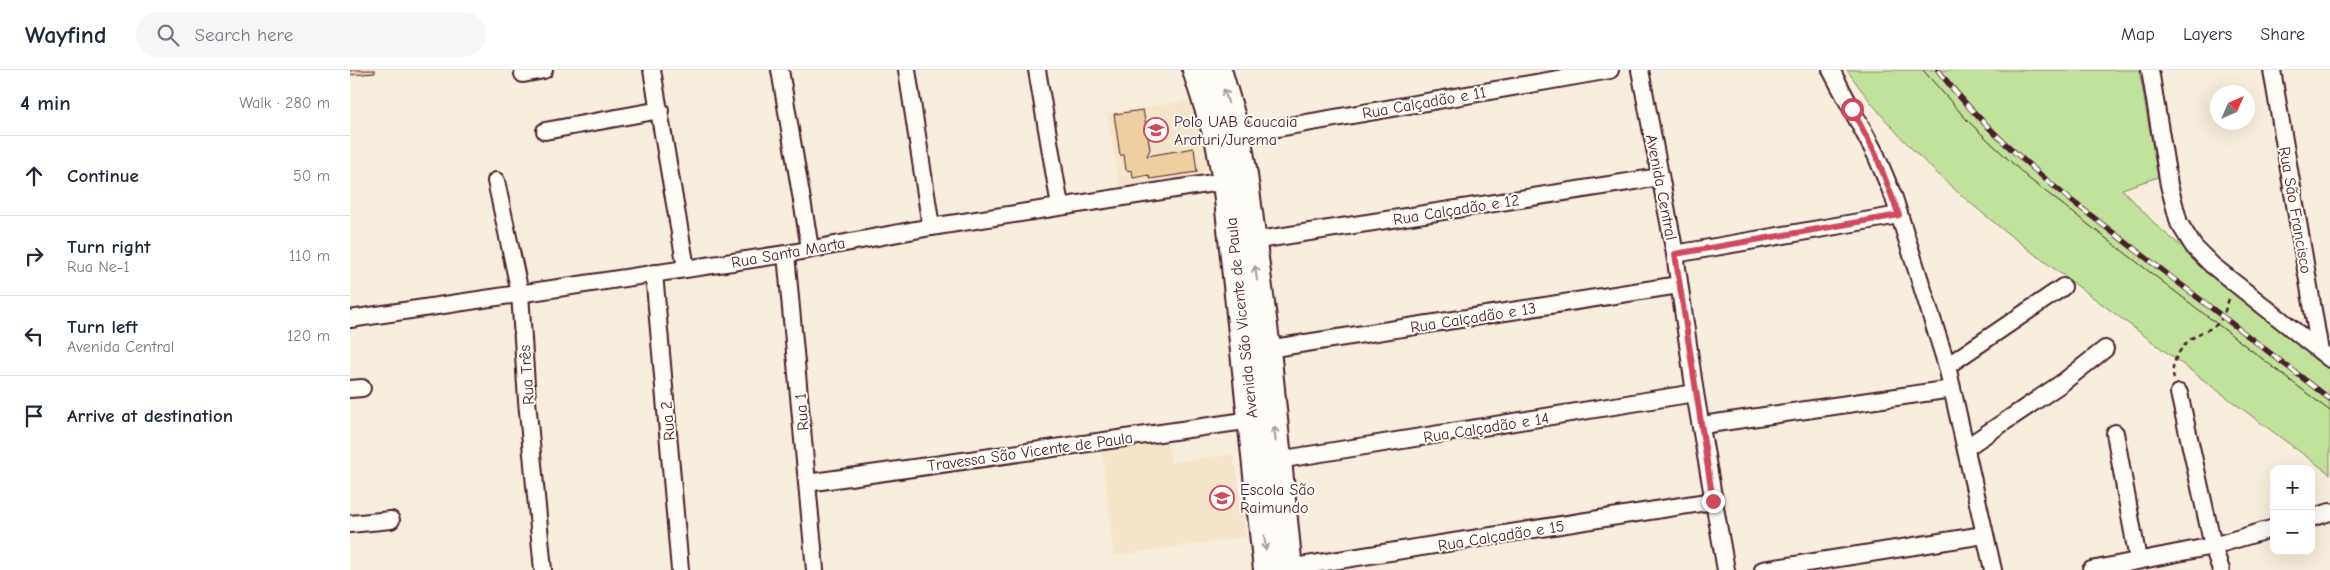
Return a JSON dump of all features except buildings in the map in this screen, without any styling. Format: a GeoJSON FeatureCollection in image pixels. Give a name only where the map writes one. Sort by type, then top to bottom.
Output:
{"type":"FeatureCollection","features":[{"type":"Feature","properties":{"kind":"main road","name":"Avenida São Vicente de Paula"},"geometry":{"type":"LineString","coordinates":[[1196,70],[1218,142],[1226,181],[1252,420],[1282,569]]}},
{"type":"Feature","properties":{"kind":"main road","name":"Avenida São Vicente de Paula"},"geometry":{"type":"LineString","coordinates":[[1218,70],[1237,135],[1267,349],[1278,460],[1282,569]]}},
{"type":"Feature","properties":{"kind":"street"},"geometry":{"type":"LineString","coordinates":[[523,74],[544,70]]}},
{"type":"Feature","properties":{"kind":"street"},"geometry":{"type":"LineString","coordinates":[[652,70],[686,268]]}},
{"type":"Feature","properties":{"kind":"street"},"geometry":{"type":"LineString","coordinates":[[780,70],[810,248]]}},
{"type":"Feature","properties":{"kind":"street"},"geometry":{"type":"LineString","coordinates":[[907,70],[931,227]]}},
{"type":"Feature","properties":{"kind":"street"},"geometry":{"type":"LineString","coordinates":[[1036,70],[1060,206]]}},
{"type":"Feature","properties":{"kind":"street","name":"Rua Calçadão e 11"},"geometry":{"type":"LineString","coordinates":[[1237,135],[1610,70]]}},
{"type":"Feature","properties":{"kind":"street","name":"Avenida Central"},"geometry":{"type":"LineString","coordinates":[[1640,70],[1675,254],[1695,393],[1726,570]]}},
{"type":"Feature","properties":{"kind":"street"},"geometry":{"type":"LineString","coordinates":[[1831,70],[1876,155],[1899,215],[1947,366],[1993,570]]}},
{"type":"Feature","properties":{"kind":"street"},"geometry":{"type":"LineString","coordinates":[[2150,70],[2169,185],[2179,223],[2194,247],[2235,284],[2325,355]]}},
{"type":"Feature","properties":{"kind":"street","name":"Rua São Francisco"},"geometry":{"type":"LineString","coordinates":[[2272,70],[2325,355]]}},
{"type":"Feature","properties":{"kind":"street"},"geometry":{"type":"LineString","coordinates":[[545,131],[660,110]]}},
{"type":"Feature","properties":{"kind":"street","name":"Rua Calçadão e 12"},"geometry":{"type":"LineString","coordinates":[[1252,241],[1660,176]]}},
{"type":"Feature","properties":{"kind":"street","name":"Rua Três"},"geometry":{"type":"LineString","coordinates":[[496,181],[520,292],[527,401],[543,570]]}},
{"type":"Feature","properties":{"kind":"street","name":"Rua Santa Marta"},"geometry":{"type":"LineString","coordinates":[[350,319],[520,292],[786,254],[810,248],[931,227],[1226,181]]}},
{"type":"Feature","properties":{"kind":"street"},"geometry":{"type":"LineString","coordinates":[[1675,254],[1899,215]]}},
{"type":"Feature","properties":{"kind":"street","name":"Rua 1"},"geometry":{"type":"LineString","coordinates":[[786,254],[815,570]]}},
{"type":"Feature","properties":{"kind":"street","name":"Rua 2"},"geometry":{"type":"LineString","coordinates":[[654,273],[680,570]]}},
{"type":"Feature","properties":{"kind":"street","name":"Rua Calçadão e 13"},"geometry":{"type":"LineString","coordinates":[[1267,349],[1679,286]]}},
{"type":"Feature","properties":{"kind":"street"},"geometry":{"type":"LineString","coordinates":[[1947,366],[2063,287]]}},
{"type":"Feature","properties":{"kind":"street"},"geometry":{"type":"LineString","coordinates":[[1967,448],[2062,383],[2105,349]]}},
{"type":"Feature","properties":{"kind":"street"},"geometry":{"type":"LineString","coordinates":[[1702,426],[1952,389]]}},
{"type":"Feature","properties":{"kind":"street","name":"Rua Calçadão e 14"},"geometry":{"type":"LineString","coordinates":[[1278,460],[1695,393]]}},
{"type":"Feature","properties":{"kind":"street"},"geometry":{"type":"LineString","coordinates":[[2179,393],[2214,546],[2222,570]]}},
{"type":"Feature","properties":{"kind":"street","name":"Travessa São Vicente de Paula"},"geometry":{"type":"LineString","coordinates":[[807,483],[1252,420]]}},
{"type":"Feature","properties":{"kind":"street"},"geometry":{"type":"LineString","coordinates":[[2115,433],[2138,560]]}},
{"type":"Feature","properties":{"kind":"street","name":"Rua Calçadão e 15"},"geometry":{"type":"LineString","coordinates":[[1282,569],[1713,501]]}},
{"type":"Feature","properties":{"kind":"street"},"geometry":{"type":"LineString","coordinates":[[2315,517],[2330,512]]}},
{"type":"Feature","properties":{"kind":"street"},"geometry":{"type":"LineString","coordinates":[[350,524],[391,520]]}},
{"type":"Feature","properties":{"kind":"street"},"geometry":{"type":"LineString","coordinates":[[2091,570],[2214,546],[2270,529]]}},
{"type":"Feature","properties":{"kind":"street"},"geometry":{"type":"LineString","coordinates":[[1763,570],[1984,536]]}},
{"type":"Feature","properties":{"kind":"path"},"geometry":{"type":"LineString","coordinates":[[2179,393],[2172,373],[2173,364],[2177,356],[2192,339],[2213,328],[2221,320],[2235,284]]}},
{"type":"Feature","properties":{"kind":"shaded area","name":"Polo UAB Caucaia Araturi/Jurema"},"geometry":{"type":"Polygon","coordinates":[[[1192,100],[1213,162],[1199,175],[1120,188],[1107,114],[1192,100]]]}},
{"type":"Feature","properties":{"kind":"shaded area"},"geometry":{"type":"Polygon","coordinates":[[[1167,439],[1171,462],[1234,454],[1246,537],[1114,556],[1102,449],[1167,439]]]}},
{"type":"Feature","properties":{"kind":"green space"},"geometry":{"type":"Polygon","coordinates":[[[1847,70],[2139,70],[2158,177],[2122,189],[2159,228],[2330,367],[2330,474],[2032,252],[1964,198],[1902,138],[1874,106],[1847,70]]]}},
{"type":"Feature","properties":{"kind":"tram line"},"geometry":{"type":"LineString","coordinates":[[1923,70],[1967,120],[2028,178],[2330,411]]}},
{"type":"Feature","properties":{"kind":"railway"},"geometry":{"type":"LineString","coordinates":[[1938,70],[1983,122],[2050,183],[2330,399]]}},
{"type":"Feature","properties":{"kind":"place","name":"Polo UAB Caucaia Araturi/Jurema"},"geometry":{"type":"Point","coordinates":[1156,130]}},
{"type":"Feature","properties":{"kind":"place","name":"Escola São Raimundo"},"geometry":{"type":"Point","coordinates":[1222,498]}},
{"type":"Feature","properties":{"kind":"route"},"geometry":{"type":"LineString","coordinates":[[1713,501],[1675,254],[1899,215],[1876,155],[1852,109]]}}]}
